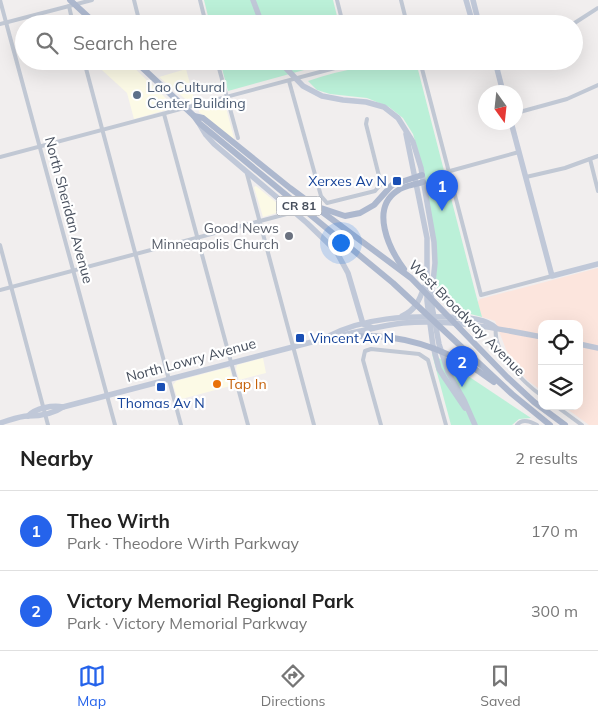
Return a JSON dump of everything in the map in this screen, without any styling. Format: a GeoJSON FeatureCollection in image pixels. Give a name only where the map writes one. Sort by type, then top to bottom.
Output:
{"type":"FeatureCollection","features":[{"type":"Feature","properties":{"kind":"main road"},"geometry":{"type":"LineString","coordinates":[[71,4],[85,15]]}},
{"type":"Feature","properties":{"kind":"main road","name":"West Broadway Avenue"},"geometry":{"type":"LineString","coordinates":[[145,70],[199,123],[406,294],[525,405],[550,425]]}},
{"type":"Feature","properties":{"kind":"main road","name":"West Broadway Avenue"},"geometry":{"type":"LineString","coordinates":[[194,116],[202,118],[311,204],[413,280],[507,377],[565,425]]}},
{"type":"Feature","properties":{"kind":"main road"},"geometry":{"type":"LineString","coordinates":[[311,204],[340,215],[352,215],[371,207],[392,185],[419,180]]}},
{"type":"Feature","properties":{"kind":"main road"},"geometry":{"type":"LineString","coordinates":[[413,280],[391,247],[383,217],[386,203],[392,194],[419,180]]}},
{"type":"Feature","properties":{"kind":"main road"},"geometry":{"type":"LineString","coordinates":[[326,338],[372,336],[416,342],[457,358],[493,381],[525,405]]}},
{"type":"Feature","properties":{"kind":"street","name":"North Sheridan Avenue"},"geometry":{"type":"LineString","coordinates":[[0,0],[15,53]]}},
{"type":"Feature","properties":{"kind":"street"},"geometry":{"type":"LineString","coordinates":[[34,15],[92,0]]}},
{"type":"Feature","properties":{"kind":"street"},"geometry":{"type":"LineString","coordinates":[[134,0],[138,15]]}},
{"type":"Feature","properties":{"kind":"street"},"geometry":{"type":"LineString","coordinates":[[200,0],[204,15]]}},
{"type":"Feature","properties":{"kind":"street"},"geometry":{"type":"LineString","coordinates":[[253,0],[259,15]]}},
{"type":"Feature","properties":{"kind":"street"},"geometry":{"type":"LineString","coordinates":[[337,0],[341,15]]}},
{"type":"Feature","properties":{"kind":"street"},"geometry":{"type":"LineString","coordinates":[[401,0],[405,15]]}},
{"type":"Feature","properties":{"kind":"street"},"geometry":{"type":"LineString","coordinates":[[466,0],[470,15]]}},
{"type":"Feature","properties":{"kind":"street"},"geometry":{"type":"LineString","coordinates":[[473,0],[477,15]]}},
{"type":"Feature","properties":{"kind":"street"},"geometry":{"type":"LineString","coordinates":[[583,18],[598,8]]}},
{"type":"Feature","properties":{"kind":"street"},"geometry":{"type":"LineString","coordinates":[[0,24],[15,21]]}},
{"type":"Feature","properties":{"kind":"street","name":"North Sheridan Avenue"},"geometry":{"type":"LineString","coordinates":[[20,70],[115,425]]}},
{"type":"Feature","properties":{"kind":"street"},"geometry":{"type":"LineString","coordinates":[[86,70],[181,425]]}},
{"type":"Feature","properties":{"kind":"street"},"geometry":{"type":"LineString","coordinates":[[220,70],[238,138]]}},
{"type":"Feature","properties":{"kind":"street"},"geometry":{"type":"LineString","coordinates":[[287,70],[303,86],[322,96],[366,102],[384,107],[398,118],[416,148],[427,238],[427,301],[438,344],[448,372],[464,400],[475,425]]}},
{"type":"Feature","properties":{"kind":"street"},"geometry":{"type":"LineString","coordinates":[[0,157],[326,70]]}},
{"type":"Feature","properties":{"kind":"street"},"geometry":{"type":"LineString","coordinates":[[422,70],[481,295],[598,264]]}},
{"type":"Feature","properties":{"kind":"street"},"geometry":{"type":"LineString","coordinates":[[497,70],[501,85]]}},
{"type":"Feature","properties":{"kind":"street"},"geometry":{"type":"LineString","coordinates":[[289,81],[321,196],[327,203],[375,191],[381,184],[366,124],[367,119]]}},
{"type":"Feature","properties":{"kind":"street"},"geometry":{"type":"LineString","coordinates":[[523,111],[567,99],[598,85]]}},
{"type":"Feature","properties":{"kind":"street"},"geometry":{"type":"LineString","coordinates":[[164,114],[248,425]]}},
{"type":"Feature","properties":{"kind":"street","name":"West Broadway Avenue"},"geometry":{"type":"LineString","coordinates":[[199,123],[214,144],[294,212],[331,246],[340,257],[348,273],[363,324]]}},
{"type":"Feature","properties":{"kind":"street"},"geometry":{"type":"LineString","coordinates":[[513,130],[552,276]]}},
{"type":"Feature","properties":{"kind":"street"},"geometry":{"type":"LineString","coordinates":[[450,171],[519,152]]}},
{"type":"Feature","properties":{"kind":"street"},"geometry":{"type":"LineString","coordinates":[[526,177],[565,168],[598,156]]}},
{"type":"Feature","properties":{"kind":"street"},"geometry":{"type":"LineString","coordinates":[[590,159],[598,191]]}},
{"type":"Feature","properties":{"kind":"street"},"geometry":{"type":"LineString","coordinates":[[247,172],[314,425]]}},
{"type":"Feature","properties":{"kind":"street"},"geometry":{"type":"LineString","coordinates":[[419,180],[435,251],[431,301],[432,320]]}},
{"type":"Feature","properties":{"kind":"street"},"geometry":{"type":"LineString","coordinates":[[0,290],[294,212]]}},
{"type":"Feature","properties":{"kind":"street"},"geometry":{"type":"LineString","coordinates":[[0,246],[48,425]]}},
{"type":"Feature","properties":{"kind":"street"},"geometry":{"type":"LineString","coordinates":[[400,317],[410,312],[419,300],[427,270]]}},
{"type":"Feature","properties":{"kind":"street","name":"North Lowry Avenue"},"geometry":{"type":"LineString","coordinates":[[326,338],[363,324],[400,317],[432,320]]}},
{"type":"Feature","properties":{"kind":"street"},"geometry":{"type":"LineString","coordinates":[[432,320],[475,319],[491,324],[496,328],[538,336]]}},
{"type":"Feature","properties":{"kind":"street","name":"North Lowry Avenue"},"geometry":{"type":"LineString","coordinates":[[0,423],[28,416],[32,412],[44,411],[55,406],[63,407],[107,396],[326,338],[373,328],[432,320]]}},
{"type":"Feature","properties":{"kind":"street"},"geometry":{"type":"LineString","coordinates":[[363,324],[373,328]]}},
{"type":"Feature","properties":{"kind":"street","name":"West Broadway Avenue"},"geometry":{"type":"LineString","coordinates":[[496,328],[497,340],[508,361],[521,379],[538,393]]}},
{"type":"Feature","properties":{"kind":"street"},"geometry":{"type":"LineString","coordinates":[[583,345],[598,348]]}},
{"type":"Feature","properties":{"kind":"street"},"geometry":{"type":"LineString","coordinates":[[381,425],[363,360],[364,351],[371,349],[419,354],[425,357],[430,364],[446,425]]}},
{"type":"Feature","properties":{"kind":"street"},"geometry":{"type":"LineString","coordinates":[[561,410],[582,425]]}},
{"type":"Feature","properties":{"kind":"street"},"geometry":{"type":"LineString","coordinates":[[517,425],[523,420],[537,425]]}},
{"type":"Feature","properties":{"kind":"shaded area"},"geometry":{"type":"Polygon","coordinates":[[[102,70],[136,70],[172,104],[173,108],[134,119],[127,93],[102,70]]]}},
{"type":"Feature","properties":{"kind":"shaded area"},"geometry":{"type":"Polygon","coordinates":[[[186,70],[195,102],[190,103],[159,77],[186,70]]]}},
{"type":"Feature","properties":{"kind":"shaded area"},"geometry":{"type":"Polygon","coordinates":[[[222,101],[225,104],[233,140],[199,112],[199,108],[222,101]]]}},
{"type":"Feature","properties":{"kind":"shaded area"},"geometry":{"type":"Polygon","coordinates":[[[256,186],[283,208],[283,211],[263,217],[254,187],[256,186]]]}},
{"type":"Feature","properties":{"kind":"shaded area"},"geometry":{"type":"Polygon","coordinates":[[[598,268],[598,425],[589,425],[568,410],[583,410],[583,320],[538,320],[538,388],[527,380],[507,352],[495,321],[482,317],[478,302],[480,299],[598,268]]]}},
{"type":"Feature","properties":{"kind":"shaded area"},"geometry":{"type":"Polygon","coordinates":[[[263,358],[266,373],[239,380],[236,369],[237,365],[263,358]]]}},
{"type":"Feature","properties":{"kind":"shaded area"},"geometry":{"type":"Polygon","coordinates":[[[226,368],[230,369],[234,385],[178,400],[173,385],[176,381],[226,368]]]}},
{"type":"Feature","properties":{"kind":"green space"},"geometry":{"type":"Polygon","coordinates":[[[204,0],[333,0],[337,15],[208,15],[204,0]]]}},
{"type":"Feature","properties":{"kind":"green space"},"geometry":{"type":"Polygon","coordinates":[[[222,70],[304,70],[228,91],[222,70]]]}},
{"type":"Feature","properties":{"kind":"green space"},"geometry":{"type":"Polygon","coordinates":[[[348,70],[418,70],[482,317],[448,308],[438,295],[424,171],[413,134],[403,118],[389,107],[367,98],[330,94],[317,90],[308,81],[348,70]]]}},
{"type":"Feature","properties":{"kind":"green space"},"geometry":{"type":"Polygon","coordinates":[[[432,354],[531,418],[519,419],[512,425],[451,425],[432,354]]]}},
{"type":"Feature","properties":{"kind":"place","name":"Lao Cultural Center Building"},"geometry":{"type":"Point","coordinates":[137,95]}},
{"type":"Feature","properties":{"kind":"place","name":"Xerxes Av N"},"geometry":{"type":"Point","coordinates":[397,181]}},
{"type":"Feature","properties":{"kind":"place","name":"Theo Wirth"},"geometry":{"type":"Point","coordinates":[442,211]}},
{"type":"Feature","properties":{"kind":"place","name":"Good News Minneapolis Church"},"geometry":{"type":"Point","coordinates":[289,236]}},
{"type":"Feature","properties":{"kind":"place","name":"Vincent Av N"},"geometry":{"type":"Point","coordinates":[300,338]}},
{"type":"Feature","properties":{"kind":"place","name":"Tap In"},"geometry":{"type":"Point","coordinates":[217,384]}},
{"type":"Feature","properties":{"kind":"place","name":"Thomas Av N"},"geometry":{"type":"Point","coordinates":[161,387]}},
{"type":"Feature","properties":{"kind":"place","name":"Victory Memorial Regional Park"},"geometry":{"type":"Point","coordinates":[462,387]}}]}
